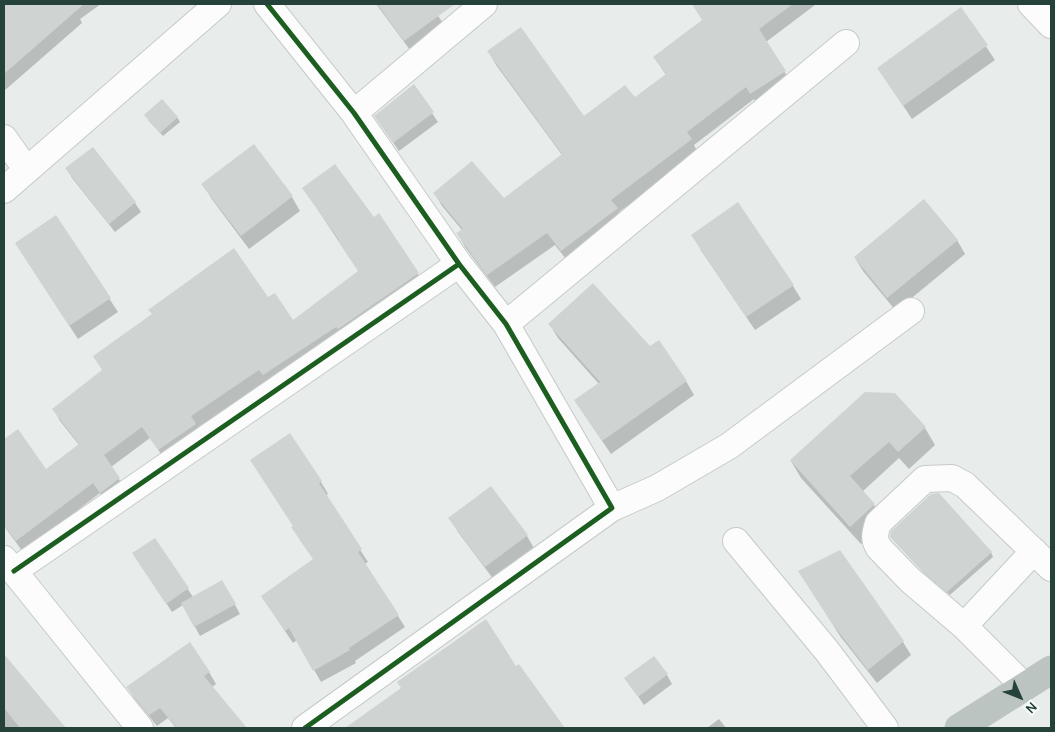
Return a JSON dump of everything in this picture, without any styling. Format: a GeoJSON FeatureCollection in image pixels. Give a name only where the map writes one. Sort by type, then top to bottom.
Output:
{"type":"FeatureCollection","features":[{"type":"Feature","properties":{"kind":"highway"},"geometry":{"type":"LineString","coordinates":[[959,728],[1051,670]]}},
{"type":"Feature","properties":{"kind":"street"},"geometry":{"type":"LineString","coordinates":[[4,190],[218,4]]}},
{"type":"Feature","properties":{"kind":"street"},"geometry":{"type":"LineString","coordinates":[[267,4],[354,113],[459,264],[506,324],[612,508]]}},
{"type":"Feature","properties":{"kind":"street"},"geometry":{"type":"LineString","coordinates":[[354,113],[484,4]]}},
{"type":"Feature","properties":{"kind":"street"},"geometry":{"type":"LineString","coordinates":[[1031,4],[1051,25]]}},
{"type":"Feature","properties":{"kind":"street"},"geometry":{"type":"LineString","coordinates":[[506,324],[846,43]]}},
{"type":"Feature","properties":{"kind":"street"},"geometry":{"type":"LineString","coordinates":[[4,138],[26,169]]}},
{"type":"Feature","properties":{"kind":"street"},"geometry":{"type":"LineString","coordinates":[[140,728],[9,565],[459,264]]}},
{"type":"Feature","properties":{"kind":"street"},"geometry":{"type":"LineString","coordinates":[[305,728],[612,508],[657,488],[729,446],[912,311]]}},
{"type":"Feature","properties":{"kind":"street"},"geometry":{"type":"LineString","coordinates":[[964,626],[1042,560],[965,484],[952,478],[925,479],[878,524],[875,534],[876,542],[879,548],[910,580],[964,626],[1025,688]]}},
{"type":"Feature","properties":{"kind":"street"},"geometry":{"type":"LineString","coordinates":[[736,541],[827,651],[885,728]]}},
{"type":"Feature","properties":{"kind":"building"},"geometry":{"type":"Polygon","coordinates":[[[4,4],[84,4],[4,74],[4,4]]]}},
{"type":"Feature","properties":{"kind":"building"},"geometry":{"type":"Polygon","coordinates":[[[377,4],[455,4],[404,41],[377,4]]]}},
{"type":"Feature","properties":{"kind":"building"},"geometry":{"type":"Polygon","coordinates":[[[692,4],[793,4],[759,29],[786,71],[750,94],[746,87],[687,132],[692,139],[611,200],[618,208],[561,251],[547,233],[487,275],[456,233],[463,229],[433,193],[472,161],[504,198],[562,154],[487,51],[521,27],[584,116],[625,85],[635,97],[666,74],[653,57],[702,20],[692,4]]]}},
{"type":"Feature","properties":{"kind":"building"},"geometry":{"type":"Polygon","coordinates":[[[961,7],[988,45],[903,106],[877,68],[961,7]]]}},
{"type":"Feature","properties":{"kind":"building"},"geometry":{"type":"Polygon","coordinates":[[[414,84],[434,112],[393,143],[374,116],[414,84]]]}},
{"type":"Feature","properties":{"kind":"building"},"geometry":{"type":"Polygon","coordinates":[[[162,99],[178,117],[160,133],[144,115],[162,99]]]}},
{"type":"Feature","properties":{"kind":"building"},"geometry":{"type":"Polygon","coordinates":[[[254,144],[293,196],[241,236],[201,184],[254,144]]]}},
{"type":"Feature","properties":{"kind":"building"},"geometry":{"type":"Polygon","coordinates":[[[93,147],[136,202],[109,224],[65,168],[93,147]]]}},
{"type":"Feature","properties":{"kind":"building"},"geometry":{"type":"Polygon","coordinates":[[[335,164],[374,217],[379,213],[419,273],[338,329],[336,327],[263,375],[259,370],[191,416],[196,424],[158,450],[142,427],[104,455],[120,478],[100,493],[93,483],[16,541],[4,525],[4,439],[18,429],[46,469],[79,444],[52,409],[102,370],[93,356],[152,314],[148,310],[234,248],[268,297],[275,293],[293,320],[358,271],[339,240],[302,188],[335,164]]]}},
{"type":"Feature","properties":{"kind":"building"},"geometry":{"type":"Polygon","coordinates":[[[924,199],[958,240],[887,298],[854,257],[924,199]]]}},
{"type":"Feature","properties":{"kind":"building"},"geometry":{"type":"Polygon","coordinates":[[[738,202],[794,285],[746,317],[691,235],[738,202]]]}},
{"type":"Feature","properties":{"kind":"building"},"geometry":{"type":"Polygon","coordinates":[[[56,215],[111,298],[69,326],[15,243],[56,215]]]}},
{"type":"Feature","properties":{"kind":"building"},"geometry":{"type":"Polygon","coordinates":[[[593,283],[650,346],[659,340],[687,381],[602,441],[574,400],[600,382],[548,324],[593,283]]]}},
{"type":"Feature","properties":{"kind":"building"},"geometry":{"type":"Polygon","coordinates":[[[865,392],[895,393],[926,427],[898,452],[889,442],[850,476],[875,504],[850,527],[790,460],[865,392]]]}},
{"type":"Feature","properties":{"kind":"building"},"geometry":{"type":"Polygon","coordinates":[[[290,433],[322,481],[319,483],[362,549],[358,552],[399,615],[349,648],[350,650],[313,671],[289,628],[285,631],[261,596],[313,559],[250,460],[290,433]]]}},
{"type":"Feature","properties":{"kind":"building"},"geometry":{"type":"Polygon","coordinates":[[[491,486],[528,535],[485,567],[448,518],[491,486]]]}},
{"type":"Feature","properties":{"kind":"building"},"geometry":{"type":"Polygon","coordinates":[[[939,493],[992,552],[947,592],[920,569],[890,537],[891,531],[931,494],[939,493]]]}},
{"type":"Feature","properties":{"kind":"building"},"geometry":{"type":"Polygon","coordinates":[[[155,538],[189,588],[166,604],[132,553],[155,538]]]}},
{"type":"Feature","properties":{"kind":"building"},"geometry":{"type":"Polygon","coordinates":[[[840,550],[904,641],[868,670],[831,622],[798,571],[840,550]]]}},
{"type":"Feature","properties":{"kind":"building"},"geometry":{"type":"Polygon","coordinates":[[[222,580],[236,604],[194,627],[181,603],[222,580]]]}},
{"type":"Feature","properties":{"kind":"building"},"geometry":{"type":"Polygon","coordinates":[[[486,619],[516,666],[519,664],[565,728],[345,728],[401,688],[397,682],[486,619]]]}},
{"type":"Feature","properties":{"kind":"building"},"geometry":{"type":"Polygon","coordinates":[[[190,642],[210,672],[204,676],[247,728],[177,728],[160,708],[149,715],[126,687],[190,642]]]}},
{"type":"Feature","properties":{"kind":"building"},"geometry":{"type":"Polygon","coordinates":[[[4,654],[66,728],[20,728],[4,708],[4,654]]]}},
{"type":"Feature","properties":{"kind":"building"},"geometry":{"type":"Polygon","coordinates":[[[654,656],[668,674],[638,697],[624,678],[654,656]]]}},
{"type":"Feature","properties":{"kind":"cycle path"},"geometry":{"type":"LineString","coordinates":[[267,4],[354,113],[459,264],[506,324],[612,508],[305,728]]}},
{"type":"Feature","properties":{"kind":"cycle path"},"geometry":{"type":"LineString","coordinates":[[14,571],[459,264]]}}]}
